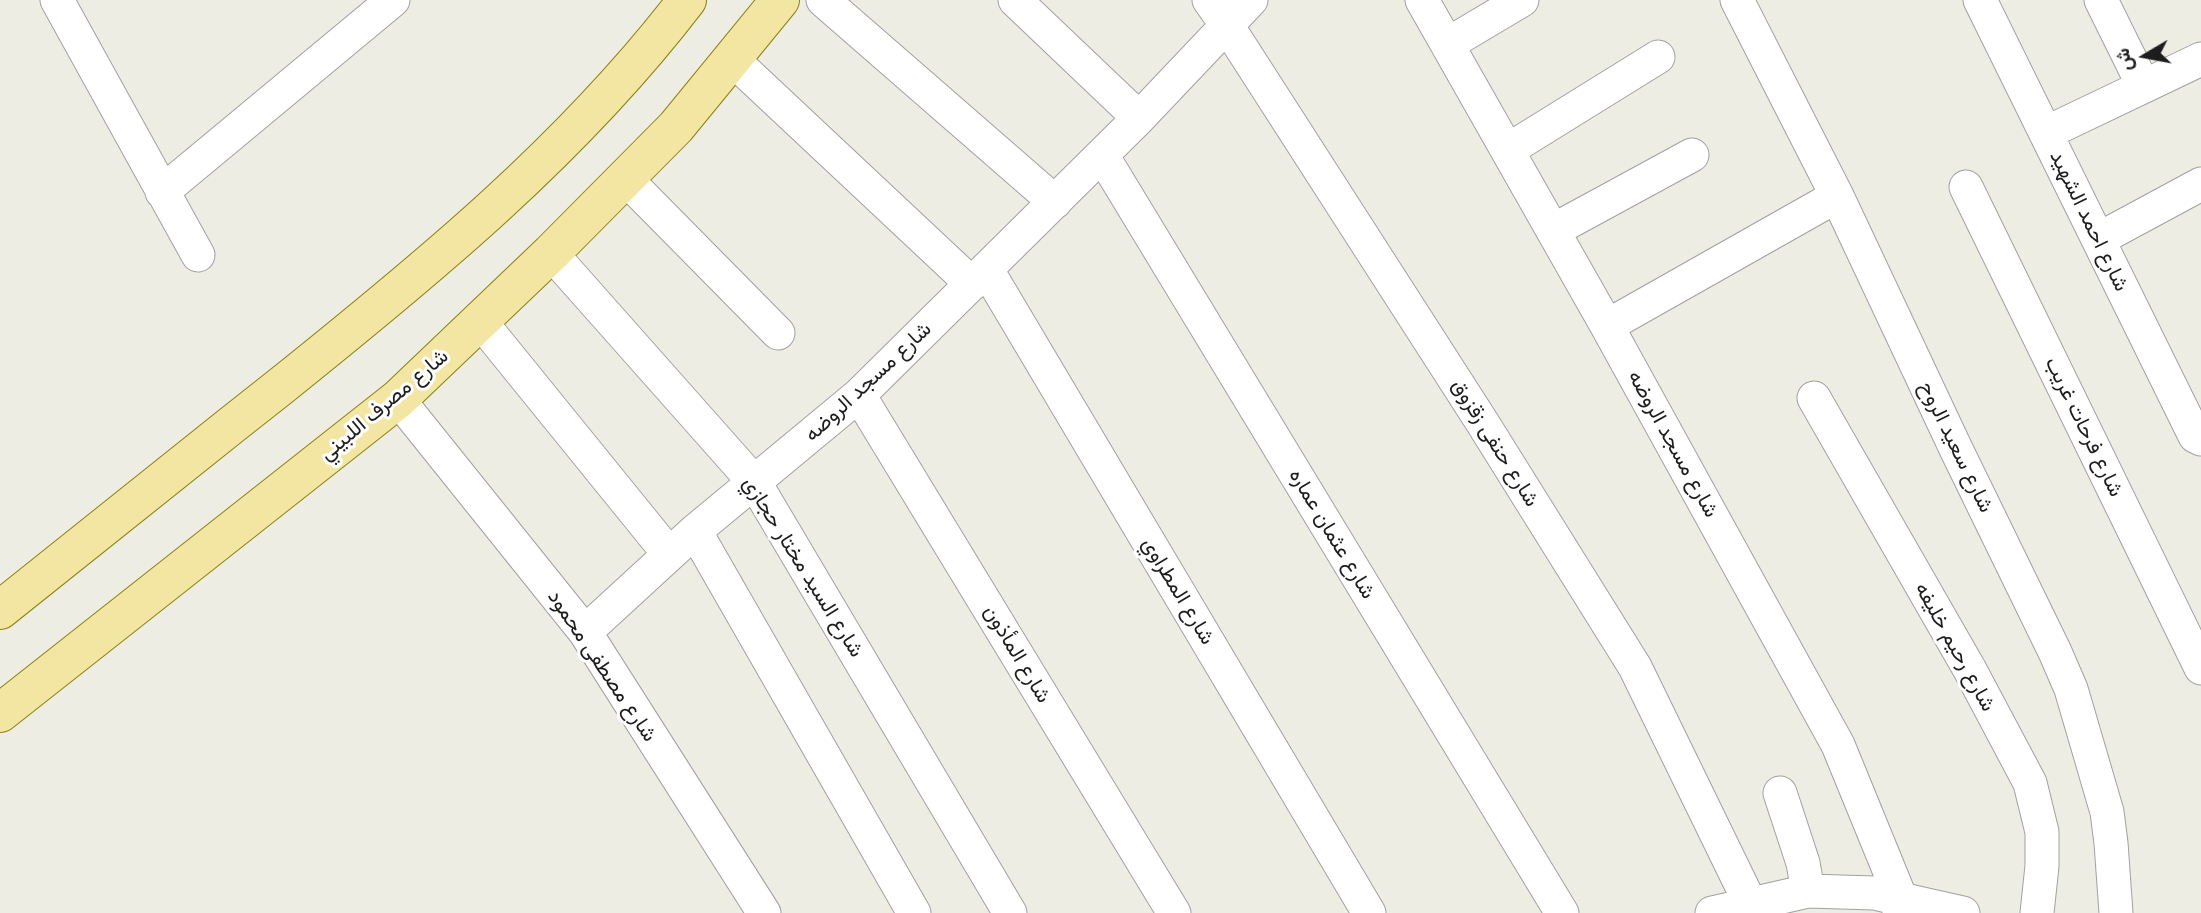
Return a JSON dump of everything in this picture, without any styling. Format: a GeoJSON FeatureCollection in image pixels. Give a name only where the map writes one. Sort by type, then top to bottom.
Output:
{"type":"FeatureCollection","features":[{"type":"Feature","properties":{"kind":"main road","name":"شارع مصرف اللبيني"},"geometry":{"type":"LineString","coordinates":[[0,713],[398,399],[551,253],[676,127],[780,0]]}},
{"type":"Feature","properties":{"kind":"main road"},"geometry":{"type":"LineString","coordinates":[[0,610],[353,328],[491,209],[579,125],[683,5]]}},
{"type":"Feature","properties":{"kind":"street"},"geometry":{"type":"LineString","coordinates":[[57,0],[198,255]]}},
{"type":"Feature","properties":{"kind":"street"},"geometry":{"type":"LineString","coordinates":[[162,192],[393,0]]}},
{"type":"Feature","properties":{"kind":"street"},"geometry":{"type":"LineString","coordinates":[[823,0],[1055,202]]}},
{"type":"Feature","properties":{"kind":"street"},"geometry":{"type":"LineString","coordinates":[[1015,0],[1139,118]]}},
{"type":"Feature","properties":{"kind":"street","name":"شارع حنفى زقزوق"},"geometry":{"type":"LineString","coordinates":[[1209,0],[1482,422],[1635,667],[1749,903]]}},
{"type":"Feature","properties":{"kind":"street","name":"شارع مسجد الروضه"},"geometry":{"type":"LineString","coordinates":[[585,632],[695,531],[859,395],[1139,118],[1251,0]]}},
{"type":"Feature","properties":{"kind":"street","name":"شارع مسجد الروضه"},"geometry":{"type":"LineString","coordinates":[[1422,0],[1554,230],[1838,745],[1900,906]]}},
{"type":"Feature","properties":{"kind":"street"},"geometry":{"type":"LineString","coordinates":[[1448,44],[1522,0]]}},
{"type":"Feature","properties":{"kind":"street","name":"شارع سعيد الروح"},"geometry":{"type":"LineString","coordinates":[[1737,0],[1837,196],[2071,689],[2107,812],[2116,913]]}},
{"type":"Feature","properties":{"kind":"street","name":"شارع احمد الشهيد"},"geometry":{"type":"LineString","coordinates":[[1980,0],[2195,436],[2201,439]]}},
{"type":"Feature","properties":{"kind":"street"},"geometry":{"type":"LineString","coordinates":[[2101,0],[2143,85]]}},
{"type":"Feature","properties":{"kind":"street"},"geometry":{"type":"LineString","coordinates":[[1508,150],[1658,57]]}},
{"type":"Feature","properties":{"kind":"street","name":"شارع المطراوي"},"geometry":{"type":"LineString","coordinates":[[732,59],[980,277],[1369,913]]}},
{"type":"Feature","properties":{"kind":"street"},"geometry":{"type":"LineString","coordinates":[[2046,133],[2201,59]]}},
{"type":"Feature","properties":{"kind":"street","name":"شارع عثمان عماره"},"geometry":{"type":"LineString","coordinates":[[1102,155],[1562,913]]}},
{"type":"Feature","properties":{"kind":"street"},"geometry":{"type":"LineString","coordinates":[[1554,230],[1692,155]]}},
{"type":"Feature","properties":{"kind":"street"},"geometry":{"type":"LineString","coordinates":[[625,178],[778,333]]}},
{"type":"Feature","properties":{"kind":"street","name":"شارع فرحات غريب"},"geometry":{"type":"LineString","coordinates":[[1966,187],[2200,663]]}},
{"type":"Feature","properties":{"kind":"street"},"geometry":{"type":"LineString","coordinates":[[2099,239],[2198,193]]}},
{"type":"Feature","properties":{"kind":"street"},"geometry":{"type":"LineString","coordinates":[[1607,326],[1837,196]]}},
{"type":"Feature","properties":{"kind":"street","name":"شارع السيد مختار حجازي"},"geometry":{"type":"LineString","coordinates":[[551,253],[755,483],[1010,913]]}},
{"type":"Feature","properties":{"kind":"street"},"geometry":{"type":"LineString","coordinates":[[480,321],[669,554]]}},
{"type":"Feature","properties":{"kind":"street","name":"شارع المأذون"},"geometry":{"type":"LineString","coordinates":[[859,395],[1174,913]]}},
{"type":"Feature","properties":{"kind":"street","name":"شارع رحيم خليفه"},"geometry":{"type":"LineString","coordinates":[[1814,398],[1963,658],[2030,783],[2042,832],[2037,913]]}},
{"type":"Feature","properties":{"kind":"street","name":"شارع مصطفى محمود"},"geometry":{"type":"LineString","coordinates":[[398,399],[585,632],[764,913]]}},
{"type":"Feature","properties":{"kind":"street"},"geometry":{"type":"LineString","coordinates":[[695,531],[914,913]]}},
{"type":"Feature","properties":{"kind":"street"},"geometry":{"type":"LineString","coordinates":[[1780,793],[1804,863],[1808,891]]}},
{"type":"Feature","properties":{"kind":"street"},"geometry":{"type":"LineString","coordinates":[[1712,913],[1808,891],[1874,893],[1900,906],[1963,913]]}}]}
